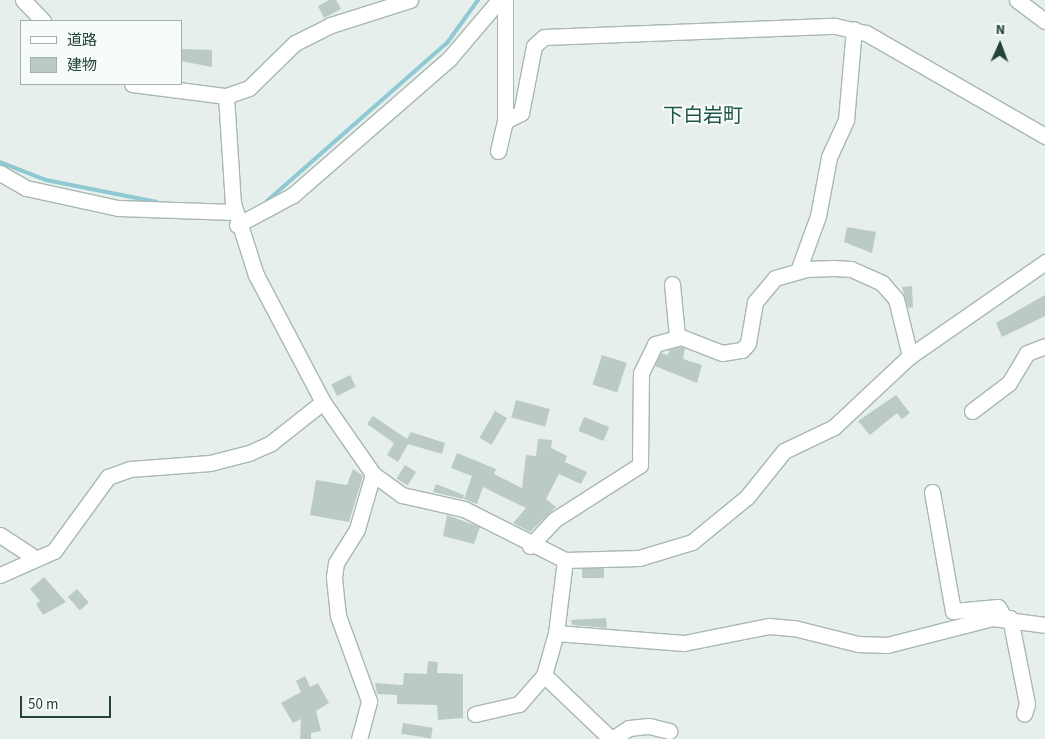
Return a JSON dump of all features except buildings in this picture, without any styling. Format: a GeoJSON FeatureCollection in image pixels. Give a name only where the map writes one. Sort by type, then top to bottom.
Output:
{"type":"FeatureCollection","features":[{"type":"Feature","properties":{"kind":"street"},"geometry":{"type":"LineString","coordinates":[[23,0],[42,20]]}},
{"type":"Feature","properties":{"kind":"street"},"geometry":{"type":"LineString","coordinates":[[140,85],[226,96],[248,88],[295,43],[331,25],[410,0]]}},
{"type":"Feature","properties":{"kind":"street"},"geometry":{"type":"LineString","coordinates":[[0,173],[26,188],[118,208],[236,219],[300,189],[449,58],[499,0]]}},
{"type":"Feature","properties":{"kind":"street"},"geometry":{"type":"LineString","coordinates":[[498,151],[505,122],[504,0]]}},
{"type":"Feature","properties":{"kind":"street"},"geometry":{"type":"LineString","coordinates":[[1017,0],[1045,21]]}},
{"type":"Feature","properties":{"kind":"street"},"geometry":{"type":"LineString","coordinates":[[505,122],[521,112],[534,46],[544,37],[854,29],[1045,136]]}},
{"type":"Feature","properties":{"kind":"street"},"geometry":{"type":"LineString","coordinates":[[798,271],[818,216],[829,157],[846,120],[854,29]]}},
{"type":"Feature","properties":{"kind":"street"},"geometry":{"type":"LineString","coordinates":[[226,96],[236,219],[277,321],[323,402],[373,474],[402,494],[464,509],[530,546],[565,560],[639,558],[692,542],[747,497],[784,451],[834,427],[910,356],[1045,262]]}},
{"type":"Feature","properties":{"kind":"street"},"geometry":{"type":"LineString","coordinates":[[530,546],[554,520],[640,465],[641,373],[656,344],[677,336],[722,353],[742,350],[761,292],[775,278],[798,271],[851,269],[882,283],[896,299],[910,356]]}},
{"type":"Feature","properties":{"kind":"street"},"geometry":{"type":"LineString","coordinates":[[672,284],[677,336]]}},
{"type":"Feature","properties":{"kind":"street"},"geometry":{"type":"LineString","coordinates":[[972,411],[1009,383],[1027,353],[1045,346]]}},
{"type":"Feature","properties":{"kind":"street"},"geometry":{"type":"LineString","coordinates":[[0,574],[54,551],[64,541],[108,477],[130,468],[210,463],[249,453],[271,443],[323,402]]}},
{"type":"Feature","properties":{"kind":"street"},"geometry":{"type":"LineString","coordinates":[[359,739],[369,701],[338,616],[334,577],[336,563],[358,529],[373,474]]}},
{"type":"Feature","properties":{"kind":"street"},"geometry":{"type":"LineString","coordinates":[[932,492],[953,611],[998,607],[1007,618],[1027,704],[1024,714]]}},
{"type":"Feature","properties":{"kind":"street"},"geometry":{"type":"LineString","coordinates":[[0,535],[35,558]]}},
{"type":"Feature","properties":{"kind":"street"},"geometry":{"type":"LineString","coordinates":[[475,714],[518,704],[544,676],[556,632],[565,560]]}},
{"type":"Feature","properties":{"kind":"street"},"geometry":{"type":"LineString","coordinates":[[556,632],[684,643],[769,626],[794,628],[858,644],[888,645],[1007,618],[1045,625]]}},
{"type":"Feature","properties":{"kind":"street"},"geometry":{"type":"LineString","coordinates":[[544,676],[612,739],[629,728],[649,726],[669,731]]}},
{"type":"Feature","properties":{"kind":"waterway"},"geometry":{"type":"LineString","coordinates":[[267,201],[447,43],[478,0]]}},
{"type":"Feature","properties":{"kind":"waterway"},"geometry":{"type":"LineString","coordinates":[[0,162],[46,180],[157,202]]}},
{"type":"Feature","properties":{"kind":"district","name":"下白岩町"},"geometry":{"type":"Point","coordinates":[703,116]}}]}
